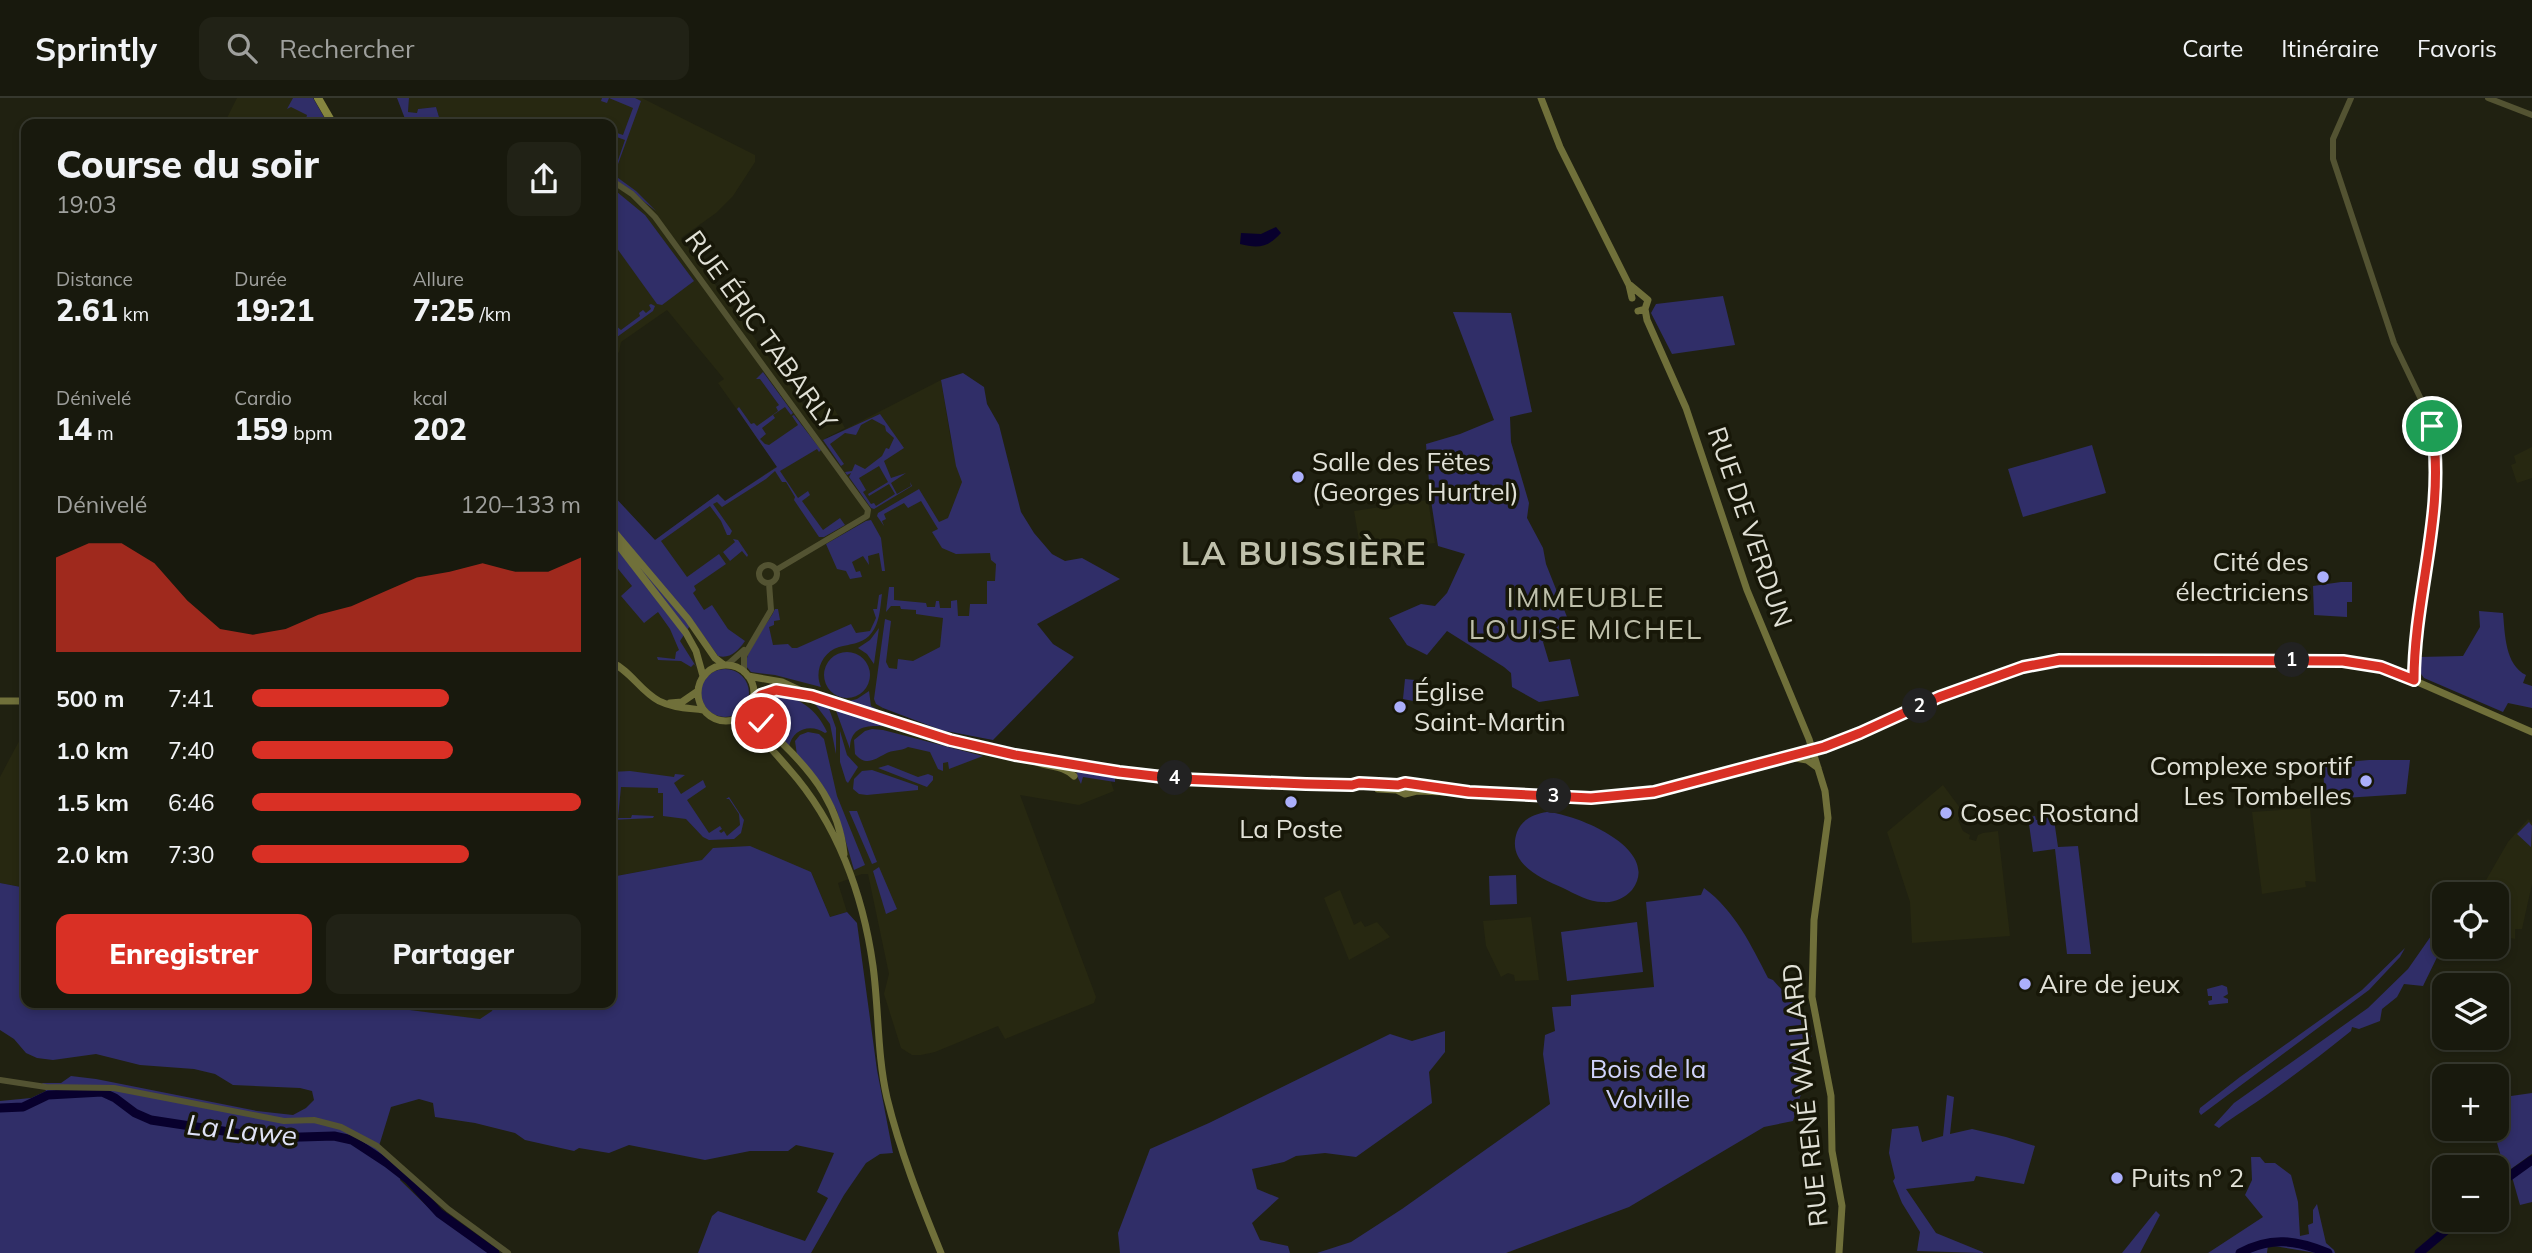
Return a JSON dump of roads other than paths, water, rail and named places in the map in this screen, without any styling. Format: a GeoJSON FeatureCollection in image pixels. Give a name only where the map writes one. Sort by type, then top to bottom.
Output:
{"type":"FeatureCollection","features":[{"type":"Feature","properties":{"kind":"main road"},"geometry":{"type":"LineString","coordinates":[[318,98],[331,119]]}},
{"type":"Feature","properties":{"kind":"main road"},"geometry":{"type":"LineString","coordinates":[[1541,98],[1560,147],[1635,296],[1632,306],[1642,310],[1647,299],[1635,296]]}},
{"type":"Feature","properties":{"kind":"main road","name":"RUE DE VERDUN"},"geometry":{"type":"LineString","coordinates":[[1642,310],[1686,408],[1747,590],[1812,750]]}},
{"type":"Feature","properties":{"kind":"main road"},"geometry":{"type":"LineString","coordinates":[[616,534],[688,619],[715,658],[746,674],[782,682],[812,696]]}},
{"type":"Feature","properties":{"kind":"main road"},"geometry":{"type":"LineString","coordinates":[[616,542],[686,633],[696,651],[703,676],[698,691],[703,709]]}},
{"type":"Feature","properties":{"kind":"main road"},"geometry":{"type":"LineString","coordinates":[[733,720],[743,715],[761,695],[776,690],[840,704],[950,740],[1119,772],[1176,779],[1591,798],[1679,786],[1812,750],[1860,733],[1939,697],[2023,667],[2060,660],[2343,661],[2381,667],[2532,732]]}},
{"type":"Feature","properties":{"kind":"main road"},"geometry":{"type":"LineString","coordinates":[[616,665],[629,673],[655,699],[682,708],[703,709],[716,719],[733,720],[745,725],[797,778],[818,807],[845,858]]}},
{"type":"Feature","properties":{"kind":"main road"},"geometry":{"type":"LineString","coordinates":[[703,676],[715,667],[726,665]]}},
{"type":"Feature","properties":{"kind":"main road"},"geometry":{"type":"LineString","coordinates":[[746,674],[753,685],[751,704],[754,716],[821,785],[837,818],[845,858],[864,915],[873,967],[881,1067],[887,1097],[906,1167],[941,1253]]}},
{"type":"Feature","properties":{"kind":"main road"},"geometry":{"type":"LineString","coordinates":[[666,704],[682,702],[698,691]]}},
{"type":"Feature","properties":{"kind":"main road"},"geometry":{"type":"LineString","coordinates":[[0,701],[21,701]]}},
{"type":"Feature","properties":{"kind":"main road","name":"RUE RENÉ WALLARD"},"geometry":{"type":"LineString","coordinates":[[1812,750],[1825,792],[1828,818],[1814,915],[1811,997],[1831,1096],[1832,1150],[1842,1206],[1839,1253]]}},
{"type":"Feature","properties":{"kind":"main road"},"geometry":{"type":"LineString","coordinates":[[1029,757],[1036,763],[1064,768],[1073,776]]}},
{"type":"Feature","properties":{"kind":"main road"},"geometry":{"type":"LineString","coordinates":[[1781,759],[1802,758],[1818,768]]}},
{"type":"Feature","properties":{"kind":"street"},"geometry":{"type":"LineString","coordinates":[[2351,98],[2332,143],[2333,159],[2394,343],[2424,405],[2433,437],[2435,512],[2419,610],[2414,680]]}},
{"type":"Feature","properties":{"kind":"street"},"geometry":{"type":"LineString","coordinates":[[2488,98],[2532,116]]}},
{"type":"Feature","properties":{"kind":"street","name":"RUE ÉRIC TABARLY"},"geometry":{"type":"LineString","coordinates":[[616,183],[632,194],[655,217],[869,513],[776,570]]}},
{"type":"Feature","properties":{"kind":"street"},"geometry":{"type":"LineString","coordinates":[[768,565],[776,570],[775,579],[769,583],[760,579],[760,570],[768,565]]}},
{"type":"Feature","properties":{"kind":"street"},"geometry":{"type":"LineString","coordinates":[[746,674],[744,656],[771,610],[769,583]]}},
{"type":"Feature","properties":{"kind":"street"},"geometry":{"type":"LineString","coordinates":[[726,665],[750,643]]}},
{"type":"Feature","properties":{"kind":"street"},"geometry":{"type":"LineString","coordinates":[[0,1080],[46,1087],[97,1087],[284,1121],[314,1120],[341,1127],[377,1146],[449,1209],[508,1253]]}},
{"type":"Feature","properties":{"kind":"waterway","name":"La Lawe"},"geometry":{"type":"LineString","coordinates":[[0,1108],[23,1107],[48,1095],[102,1092],[151,1120],[269,1138],[334,1136],[352,1140],[409,1180],[439,1213],[495,1253]]}},
{"type":"Feature","properties":{"kind":"waterway","name":"La Lawe"},"geometry":{"type":"LineString","coordinates":[[2509,1176],[2532,1160]]}},
{"type":"Feature","properties":{"kind":"waterway","name":"La Lawe"},"geometry":{"type":"LineString","coordinates":[[2419,1253],[2444,1232]]}},
{"type":"Feature","properties":{"kind":"waterway","name":"La Lawe"},"geometry":{"type":"LineString","coordinates":[[2240,1253],[2273,1242],[2305,1245],[2328,1253]]}},
{"type":"Feature","properties":{"kind":"place","name":"Salle des Fëtes (Georges Hurtrel)"},"geometry":{"type":"Point","coordinates":[1298,477]}},
{"type":"Feature","properties":{"kind":"place","name":"Cité des électriciens"},"geometry":{"type":"Point","coordinates":[2323,577]}},
{"type":"Feature","properties":{"kind":"place","name":"Église Saint-Martin"},"geometry":{"type":"Point","coordinates":[1400,707]}},
{"type":"Feature","properties":{"kind":"place","name":"Complexe sportif Les Tombelles"},"geometry":{"type":"Point","coordinates":[2366,781]}},
{"type":"Feature","properties":{"kind":"place","name":"La Poste"},"geometry":{"type":"Point","coordinates":[1291,802]}},
{"type":"Feature","properties":{"kind":"place","name":"Cosec Rostand"},"geometry":{"type":"Point","coordinates":[1946,813]}},
{"type":"Feature","properties":{"kind":"place","name":"Aire de jeux"},"geometry":{"type":"Point","coordinates":[2025,984]}},
{"type":"Feature","properties":{"kind":"place","name":"Puits n° 2"},"geometry":{"type":"Point","coordinates":[2117,1178]}},
{"type":"Feature","properties":{"kind":"district","name":"LA BUISSIÈRE"},"geometry":{"type":"Point","coordinates":[1304,553]}},
{"type":"Feature","properties":{"kind":"district","name":"IMMEUBLE LOUISE MICHEL"},"geometry":{"type":"Point","coordinates":[1586,613]}},
{"type":"Feature","properties":{"kind":"park label","name":"Bois de la Volville"},"geometry":{"type":"Point","coordinates":[1648,1084]}}]}
